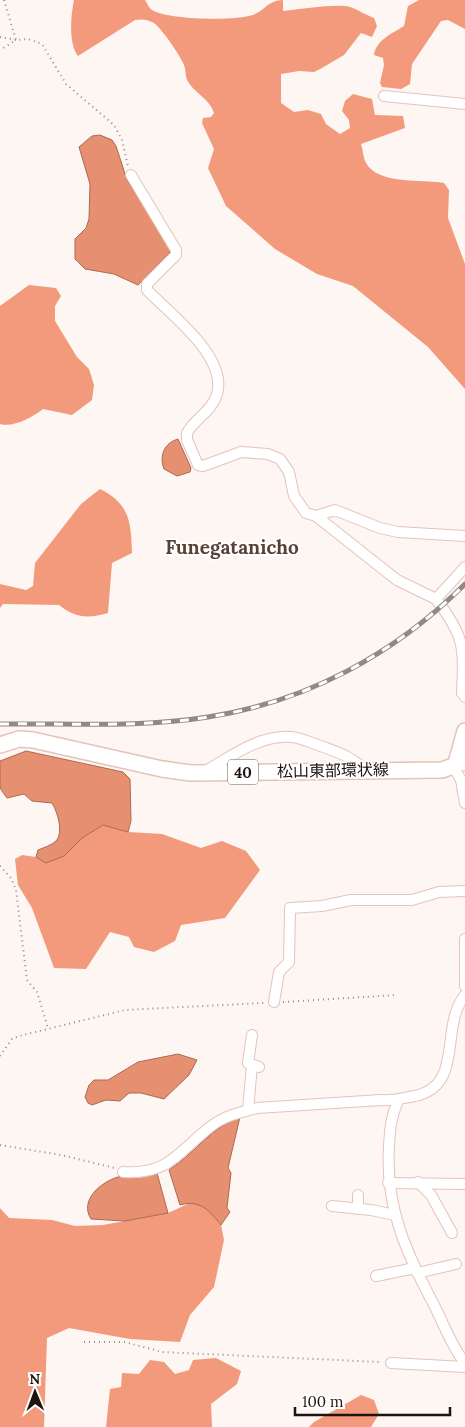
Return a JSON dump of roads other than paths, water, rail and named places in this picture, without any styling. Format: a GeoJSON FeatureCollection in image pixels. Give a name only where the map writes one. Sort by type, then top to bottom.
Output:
{"type":"FeatureCollection","features":[{"type":"Feature","properties":{"kind":"main road"},"geometry":{"type":"LineString","coordinates":[[459,766],[459,757],[465,731]]}},
{"type":"Feature","properties":{"kind":"main road","name":"松山東部環状線"},"geometry":{"type":"LineString","coordinates":[[0,745],[19,739],[33,740],[162,769],[203,773],[442,770],[459,766]]}},
{"type":"Feature","properties":{"kind":"street"},"geometry":{"type":"LineString","coordinates":[[384,96],[465,104]]}},
{"type":"Feature","properties":{"kind":"street"},"geometry":{"type":"LineString","coordinates":[[131,175],[176,250],[176,255],[146,284],[147,290],[208,353],[218,375],[216,399],[207,413],[187,433],[198,465],[203,466],[241,452],[268,454],[280,459],[289,472],[294,496],[299,506],[306,513],[316,516],[398,580],[436,600],[452,620],[461,636],[464,648],[462,693],[465,697]]}},
{"type":"Feature","properties":{"kind":"street"},"geometry":{"type":"LineString","coordinates":[[316,516],[335,510],[380,528],[398,532],[465,536]]}},
{"type":"Feature","properties":{"kind":"street"},"geometry":{"type":"LineString","coordinates":[[436,600],[465,567]]}},
{"type":"Feature","properties":{"kind":"street"},"geometry":{"type":"LineString","coordinates":[[203,773],[256,743],[283,737],[294,737],[339,751],[365,770]]}},
{"type":"Feature","properties":{"kind":"street"},"geometry":{"type":"LineString","coordinates":[[459,766],[465,803]]}},
{"type":"Feature","properties":{"kind":"street"},"geometry":{"type":"LineString","coordinates":[[274,1002],[279,972],[290,962],[290,908],[322,906],[350,900],[412,900],[439,892],[465,891]]}},
{"type":"Feature","properties":{"kind":"street"},"geometry":{"type":"LineString","coordinates":[[465,939],[465,986]]}},
{"type":"Feature","properties":{"kind":"street"},"geometry":{"type":"LineString","coordinates":[[123,1172],[141,1173],[161,1168],[178,1157],[210,1127],[223,1118],[248,1110],[381,1100],[398,1101],[426,1094],[445,1079],[450,1069],[459,1007],[465,995]]}},
{"type":"Feature","properties":{"kind":"street"},"geometry":{"type":"LineString","coordinates":[[248,1110],[256,1066],[248,1063],[252,1035]]}},
{"type":"Feature","properties":{"kind":"street"},"geometry":{"type":"LineString","coordinates":[[391,1363],[465,1365],[416,1271],[395,1216],[388,1183],[392,1114],[398,1101]]}},
{"type":"Feature","properties":{"kind":"street"},"geometry":{"type":"LineString","coordinates":[[418,1182],[431,1195],[452,1233]]}},
{"type":"Feature","properties":{"kind":"street"},"geometry":{"type":"LineString","coordinates":[[388,1183],[465,1184]]}},
{"type":"Feature","properties":{"kind":"street"},"geometry":{"type":"LineString","coordinates":[[358,1195],[358,1209]]}},
{"type":"Feature","properties":{"kind":"street"},"geometry":{"type":"LineString","coordinates":[[332,1206],[395,1216]]}},
{"type":"Feature","properties":{"kind":"street"},"geometry":{"type":"LineString","coordinates":[[376,1276],[456,1264]]}},
{"type":"Feature","properties":{"kind":"railway"},"geometry":{"type":"LineString","coordinates":[[0,724],[157,723],[208,717],[280,700],[314,687],[379,653],[438,609],[465,584]]}},
{"type":"Feature","properties":{"kind":"district","name":"Funegatanicho"},"geometry":{"type":"Point","coordinates":[232,547]}}]}
